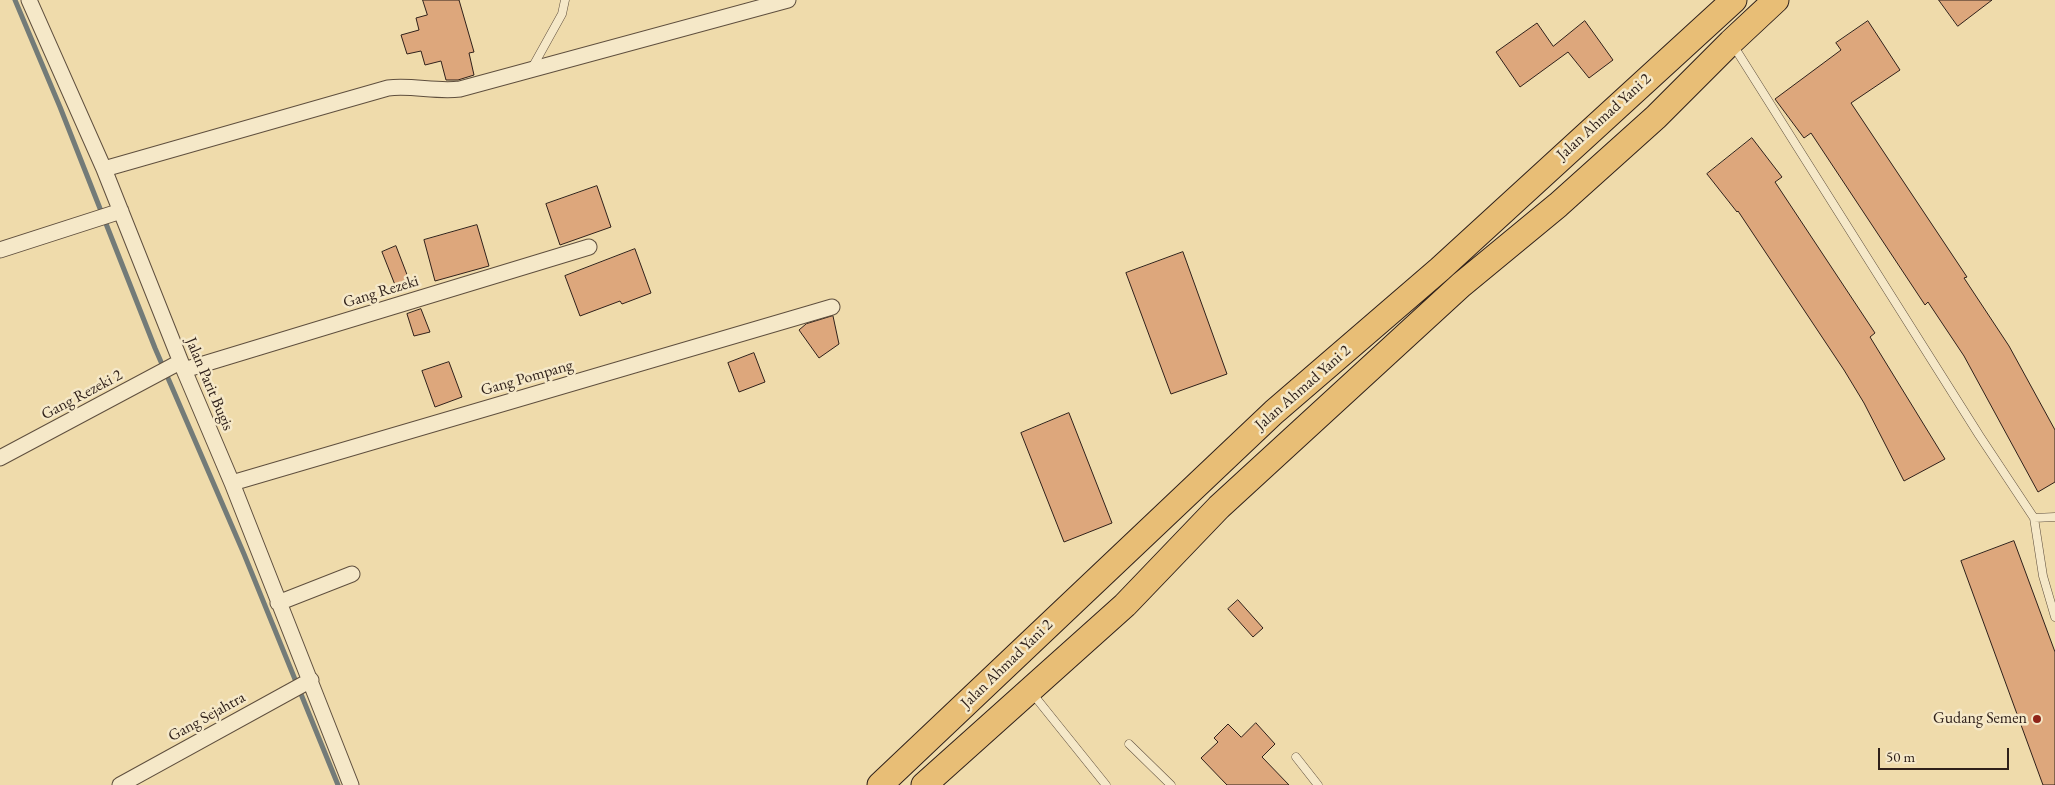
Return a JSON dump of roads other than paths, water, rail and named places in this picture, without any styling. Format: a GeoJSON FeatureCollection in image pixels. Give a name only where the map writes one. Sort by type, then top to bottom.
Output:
{"type":"FeatureCollection","features":[{"type":"Feature","properties":{"kind":"highway","name":"Jalan Ahmad Yani 2"},"geometry":{"type":"LineString","coordinates":[[880,785],[1274,412],[1440,269],[1734,0]]}},
{"type":"Feature","properties":{"kind":"highway","name":"Jalan Ahmad Yani 2"},"geometry":{"type":"LineString","coordinates":[[924,785],[1125,604],[1226,500],[1461,285],[1558,205],[1649,124],[1776,0]]}},
{"type":"Feature","properties":{"kind":"street"},"geometry":{"type":"LineString","coordinates":[[104,169],[388,88],[402,86],[446,91],[460,90],[788,0]]}},
{"type":"Feature","properties":{"kind":"street","name":"Jalan Parit Bugis"},"geometry":{"type":"LineString","coordinates":[[35,1],[182,366],[232,483],[351,785]]}},
{"type":"Feature","properties":{"kind":"street"},"geometry":{"type":"LineString","coordinates":[[0,250],[121,211]]}},
{"type":"Feature","properties":{"kind":"street","name":"Gang Rezeki"},"geometry":{"type":"LineString","coordinates":[[182,366],[589,247]]}},
{"type":"Feature","properties":{"kind":"street","name":"Gang Pompang"},"geometry":{"type":"LineString","coordinates":[[232,483],[832,307]]}},
{"type":"Feature","properties":{"kind":"street","name":"Gang Rezeki 2"},"geometry":{"type":"LineString","coordinates":[[0,458],[182,366]]}},
{"type":"Feature","properties":{"kind":"street"},"geometry":{"type":"LineString","coordinates":[[278,603],[352,574]]}},
{"type":"Feature","properties":{"kind":"street","name":"Gang Sejahtra"},"geometry":{"type":"LineString","coordinates":[[120,785],[311,680]]}},
{"type":"Feature","properties":{"kind":"lane"},"geometry":{"type":"LineString","coordinates":[[532,70],[562,14],[565,0]]}},
{"type":"Feature","properties":{"kind":"lane"},"geometry":{"type":"LineString","coordinates":[[1731,42],[1974,427],[2034,518],[2043,576],[2055,617]]}},
{"type":"Feature","properties":{"kind":"lane"},"geometry":{"type":"LineString","coordinates":[[2034,518],[2055,517]]}},
{"type":"Feature","properties":{"kind":"lane"},"geometry":{"type":"LineString","coordinates":[[1030,689],[1106,785]]}},
{"type":"Feature","properties":{"kind":"lane"},"geometry":{"type":"LineString","coordinates":[[1129,744],[1171,785]]}},
{"type":"Feature","properties":{"kind":"lane"},"geometry":{"type":"LineString","coordinates":[[1296,757],[1318,785]]}},
{"type":"Feature","properties":{"kind":"waterway"},"geometry":{"type":"LineString","coordinates":[[15,0],[60,107],[155,348],[244,554],[338,785]]}},
{"type":"Feature","properties":{"kind":"place","name":"Gudang Semen"},"geometry":{"type":"Point","coordinates":[2037,719]}}]}
